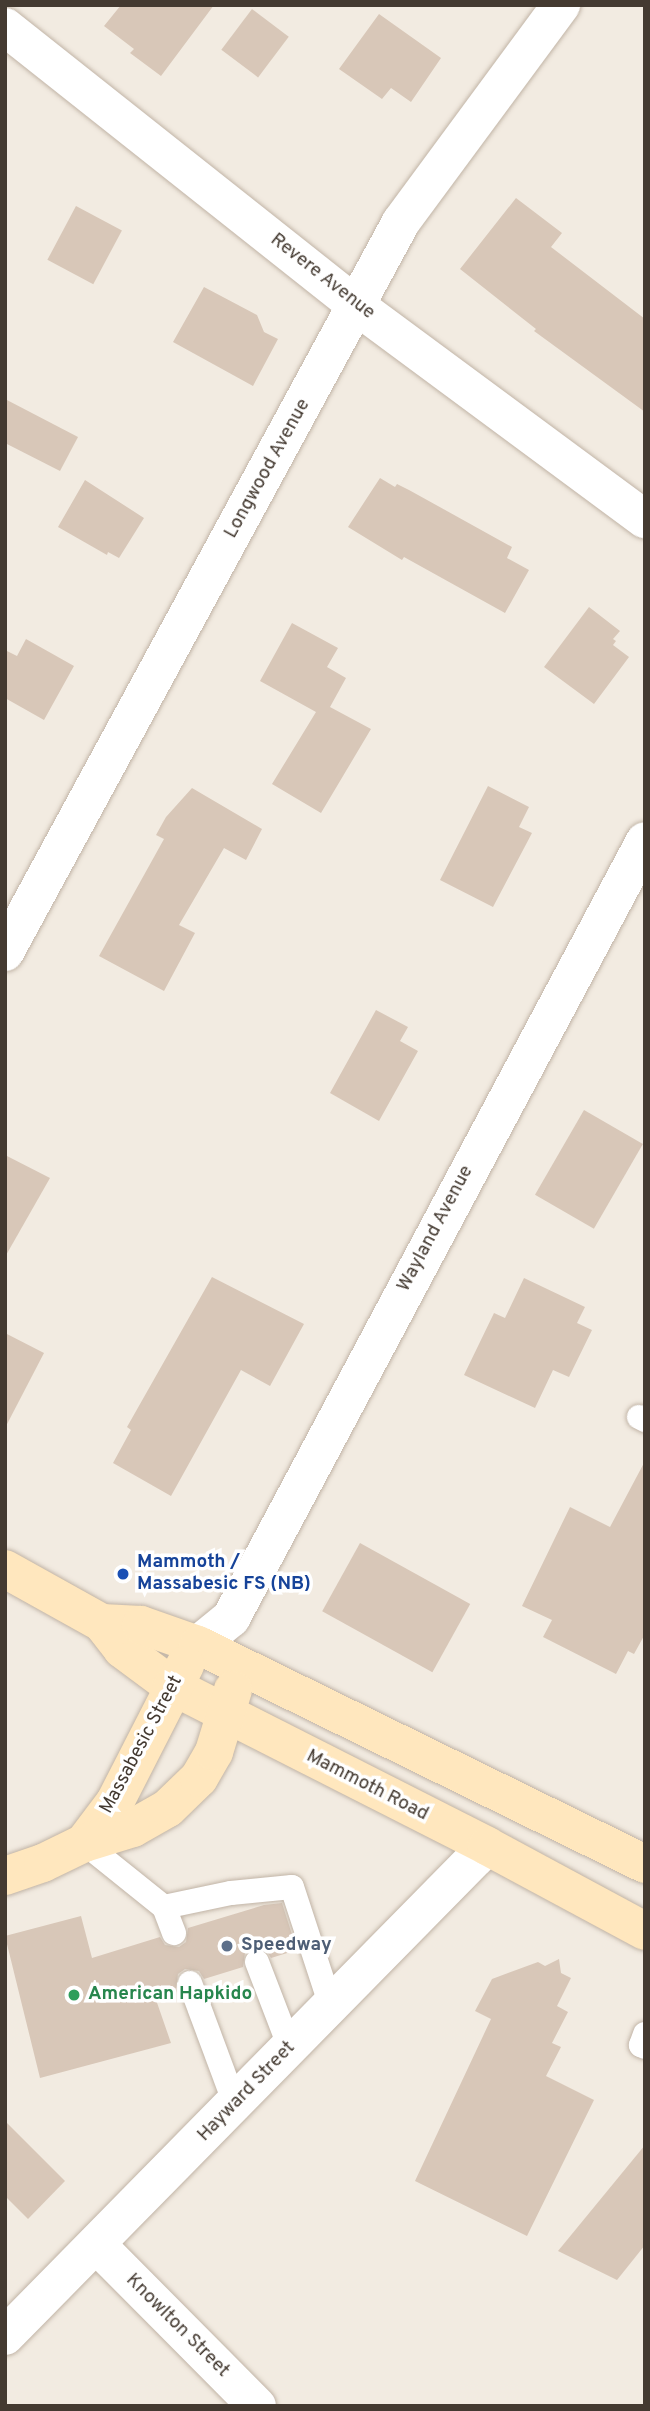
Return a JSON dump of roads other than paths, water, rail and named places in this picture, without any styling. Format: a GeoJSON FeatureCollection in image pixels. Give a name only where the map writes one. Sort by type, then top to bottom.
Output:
{"type":"FeatureCollection","features":[{"type":"Feature","properties":{"kind":"main road","name":"Mammoth Road"},"geometry":{"type":"LineString","coordinates":[[5,1569],[102,1623],[122,1649],[172,1686],[644,1928]]}},
{"type":"Feature","properties":{"kind":"main road","name":"Mammoth Road"},"geometry":{"type":"LineString","coordinates":[[102,1623],[141,1625],[198,1645],[645,1864]]}},
{"type":"Feature","properties":{"kind":"main road","name":"Massabesic Street"},"geometry":{"type":"LineString","coordinates":[[84,1843],[115,1802],[172,1686],[198,1645]]}},
{"type":"Feature","properties":{"kind":"main road","name":"Massabesic Street"},"geometry":{"type":"LineString","coordinates":[[5,1876],[43,1863],[84,1843],[133,1828],[168,1808],[199,1779],[214,1752],[228,1716],[239,1664]]}},
{"type":"Feature","properties":{"kind":"street","name":"Longwood Avenue"},"geometry":{"type":"LineString","coordinates":[[5,952],[331,353],[354,304],[401,222],[561,5]]}},
{"type":"Feature","properties":{"kind":"street","name":"Revere Avenue"},"geometry":{"type":"LineString","coordinates":[[5,27],[354,304],[645,519]]}},
{"type":"Feature","properties":{"kind":"street","name":"Wayland Avenue"},"geometry":{"type":"LineString","coordinates":[[198,1645],[231,1618],[645,841]]}},
{"type":"Feature","properties":{"kind":"street"},"geometry":{"type":"LineString","coordinates":[[231,1618],[239,1664]]}},
{"type":"Feature","properties":{"kind":"street","name":"Hayward Street"},"geometry":{"type":"LineString","coordinates":[[5,2336],[487,1846]]}},
{"type":"Feature","properties":{"kind":"street","name":"Knowlton Street"},"geometry":{"type":"LineString","coordinates":[[97,2245],[257,2406]]}},
{"type":"Feature","properties":{"kind":"lane"},"geometry":{"type":"LineString","coordinates":[[84,1843],[164,1907],[174,1933]]}},
{"type":"Feature","properties":{"kind":"lane"},"geometry":{"type":"LineString","coordinates":[[164,1907],[235,1903],[292,1887],[331,2006]]}},
{"type":"Feature","properties":{"kind":"lane"},"geometry":{"type":"LineString","coordinates":[[257,1962],[290,2048]]}},
{"type":"Feature","properties":{"kind":"lane"},"geometry":{"type":"LineString","coordinates":[[190,1983],[235,2104]]}},
{"type":"Feature","properties":{"kind":"place","name":"Mammoth / Massabesic FS (NB)"},"geometry":{"type":"Point","coordinates":[123,1574]}},
{"type":"Feature","properties":{"kind":"place","name":"Speedway"},"geometry":{"type":"Point","coordinates":[227,1946]}},
{"type":"Feature","properties":{"kind":"place","name":"American Hapkido"},"geometry":{"type":"Point","coordinates":[74,1995]}}]}
